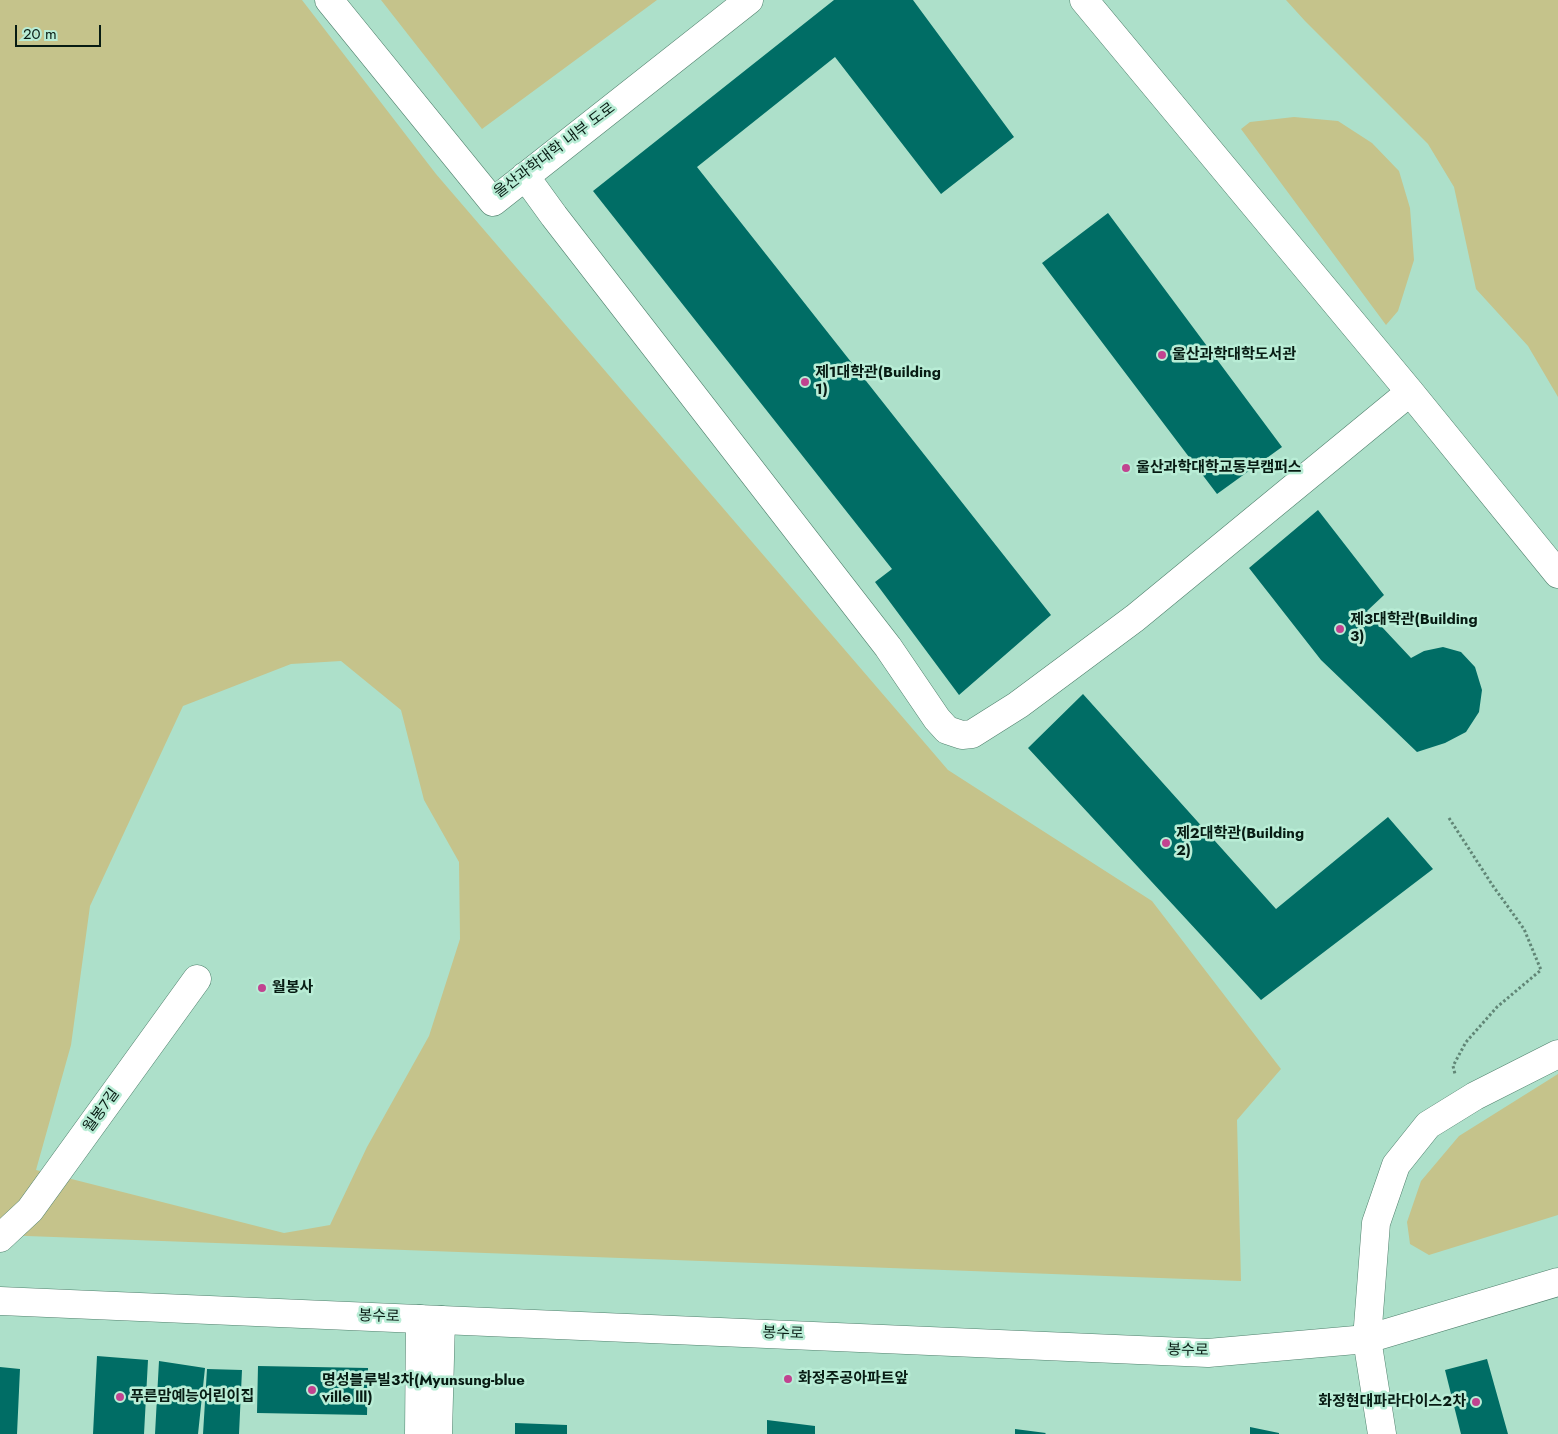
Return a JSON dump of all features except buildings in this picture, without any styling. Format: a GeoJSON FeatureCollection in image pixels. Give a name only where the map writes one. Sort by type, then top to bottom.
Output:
{"type":"FeatureCollection","features":[{"type":"Feature","properties":{"kind":"main road","name":"울산과학대학 내부 도로"},"geometry":{"type":"LineString","coordinates":[[329,0],[493,202],[749,0]]}},
{"type":"Feature","properties":{"kind":"main road"},"geometry":{"type":"LineString","coordinates":[[1084,0],[1410,392],[1558,574]]}},
{"type":"Feature","properties":{"kind":"main road"},"geometry":{"type":"LineString","coordinates":[[525,176],[560,224],[888,647],[937,719],[947,730],[962,735],[972,734],[1018,705],[1135,618],[1410,392]]}},
{"type":"Feature","properties":{"kind":"main road","name":"월봉7길"},"geometry":{"type":"LineString","coordinates":[[0,1238],[30,1210],[197,979]]}},
{"type":"Feature","properties":{"kind":"main road"},"geometry":{"type":"LineString","coordinates":[[1382,1434],[1367,1339],[1376,1223],[1396,1165],[1428,1124],[1558,1054]]}},
{"type":"Feature","properties":{"kind":"main road","name":"봉수로"},"geometry":{"type":"LineString","coordinates":[[0,1301],[1208,1352],[1367,1339],[1558,1282]]}},
{"type":"Feature","properties":{"kind":"main road"},"geometry":{"type":"LineString","coordinates":[[419,1434],[430,1319]]}},
{"type":"Feature","properties":{"kind":"main road"},"geometry":{"type":"LineString","coordinates":[[430,1319],[438,1434]]}},
{"type":"Feature","properties":{"kind":"path"},"geometry":{"type":"LineString","coordinates":[[1449,818],[1493,886],[1524,929],[1541,970],[1497,1007],[1466,1042],[1453,1066],[1466,1102]]}},
{"type":"Feature","properties":{"kind":"shaded area"},"geometry":{"type":"Polygon","coordinates":[[[0,0],[302,0],[436,174],[948,770],[1152,901],[1281,1069],[1237,1120],[1241,1281],[0,1235],[0,0]],[[341,661],[291,664],[183,706],[90,906],[71,1045],[36,1170],[284,1233],[330,1225],[367,1147],[429,1036],[460,939],[459,862],[424,800],[401,710],[341,661]]]}},
{"type":"Feature","properties":{"kind":"shaded area"},"geometry":{"type":"Polygon","coordinates":[[[381,0],[657,0],[482,129],[381,0]]]}},
{"type":"Feature","properties":{"kind":"shaded area"},"geometry":{"type":"Polygon","coordinates":[[[1286,0],[1558,0],[1558,397],[1528,346],[1476,289],[1454,187],[1428,144],[1286,0]]]}},
{"type":"Feature","properties":{"kind":"shaded area"},"geometry":{"type":"Polygon","coordinates":[[[1294,117],[1338,121],[1372,143],[1399,171],[1410,208],[1414,260],[1398,311],[1386,325],[1241,129],[1250,122],[1294,117]]]}},
{"type":"Feature","properties":{"kind":"shaded area"},"geometry":{"type":"Polygon","coordinates":[[[1558,1074],[1558,1215],[1429,1255],[1410,1244],[1407,1222],[1421,1181],[1459,1136],[1558,1074]]]}},
{"type":"Feature","properties":{"kind":"place","name":"울산과학대학도서관"},"geometry":{"type":"Point","coordinates":[1162,355]}},
{"type":"Feature","properties":{"kind":"place","name":"제1대학관(Building 1)"},"geometry":{"type":"Point","coordinates":[805,382]}},
{"type":"Feature","properties":{"kind":"place","name":"울산과학대학교동부캠퍼스"},"geometry":{"type":"Point","coordinates":[1126,468]}},
{"type":"Feature","properties":{"kind":"place","name":"제3대학관(Building 3)"},"geometry":{"type":"Point","coordinates":[1340,629]}},
{"type":"Feature","properties":{"kind":"place","name":"제2대학관(Building 2)"},"geometry":{"type":"Point","coordinates":[1166,843]}},
{"type":"Feature","properties":{"kind":"place","name":"월봉사"},"geometry":{"type":"Point","coordinates":[262,988]}},
{"type":"Feature","properties":{"kind":"place","name":"화정주공아파트앞"},"geometry":{"type":"Point","coordinates":[788,1379]}},
{"type":"Feature","properties":{"kind":"place","name":"명성블루빌3차(Myunsung-blue ville lll)"},"geometry":{"type":"Point","coordinates":[312,1390]}},
{"type":"Feature","properties":{"kind":"place","name":"푸른맘예능어린이집"},"geometry":{"type":"Point","coordinates":[120,1397]}},
{"type":"Feature","properties":{"kind":"place","name":"화정현대파라다이스2차"},"geometry":{"type":"Point","coordinates":[1476,1402]}}]}
